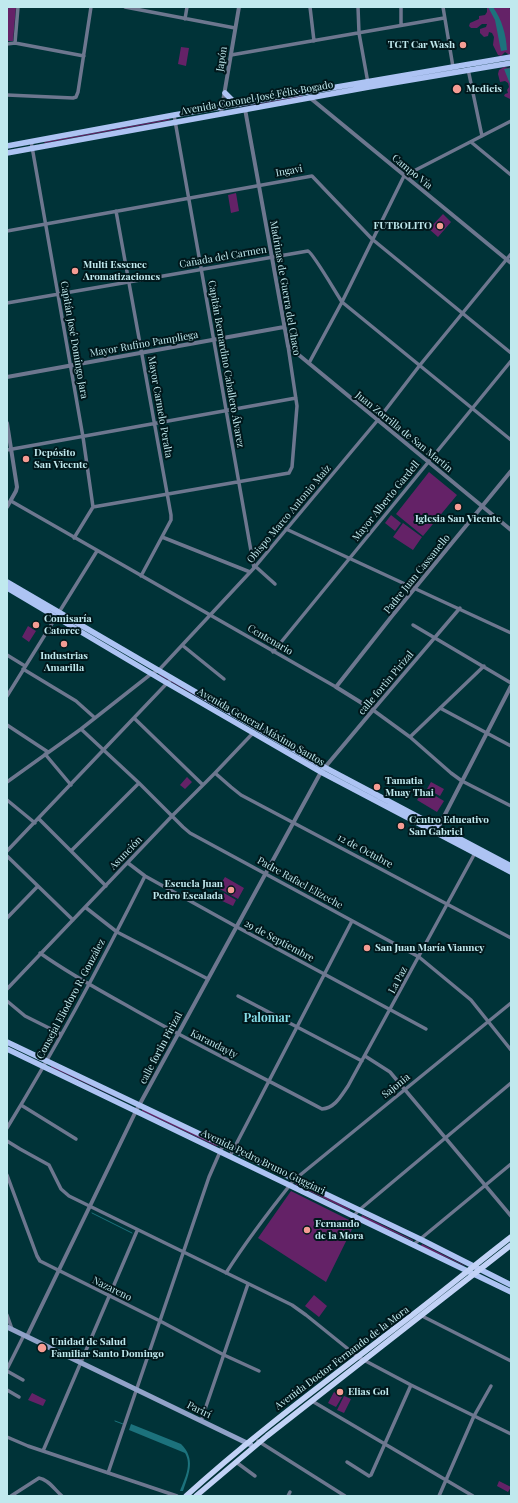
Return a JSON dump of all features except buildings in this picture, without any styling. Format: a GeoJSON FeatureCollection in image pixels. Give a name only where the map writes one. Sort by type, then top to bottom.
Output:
{"type":"FeatureCollection","features":[{"type":"Feature","properties":{"kind":"highway","name":"Avenida Doctor Fernando de la Mora"},"geometry":{"type":"LineString","coordinates":[[197,1496],[413,1315],[511,1237]]}},
{"type":"Feature","properties":{"kind":"highway","name":"Avenida Doctor Fernando de la Mora"},"geometry":{"type":"LineString","coordinates":[[186,1496],[247,1442],[254,1438],[305,1396],[422,1316],[511,1245]]}},
{"type":"Feature","properties":{"kind":"main road","name":"Avenida Coronel José Félix Bogado"},"geometry":{"type":"LineString","coordinates":[[7,153],[175,123],[240,104],[468,69],[498,62],[511,57]]}},
{"type":"Feature","properties":{"kind":"main road","name":"Avenida Coronel José Félix Bogado"},"geometry":{"type":"LineString","coordinates":[[409,77],[453,67],[498,62],[511,63]]}},
{"type":"Feature","properties":{"kind":"main road","name":"Avenida Coronel José Félix Bogado"},"geometry":{"type":"LineString","coordinates":[[7,146],[174,115],[245,109],[309,98],[369,84]]}},
{"type":"Feature","properties":{"kind":"main road"},"geometry":{"type":"LineString","coordinates":[[224,93],[232,100],[240,104]]}},
{"type":"Feature","properties":{"kind":"main road","name":"Avenida General Máximo Santos"},"geometry":{"type":"LineString","coordinates":[[7,582],[151,674],[169,681],[257,728],[322,770]]}},
{"type":"Feature","properties":{"kind":"main road","name":"Avenida General Máximo Santos"},"geometry":{"type":"LineString","coordinates":[[7,588],[57,614],[158,671],[169,681],[252,733],[437,830],[511,872]]}},
{"type":"Feature","properties":{"kind":"main road","name":"Avenida General Máximo Santos"},"geometry":{"type":"LineString","coordinates":[[476,851],[511,866]]}},
{"type":"Feature","properties":{"kind":"main road","name":"Avenida Pedro Bruno Guggiari"},"geometry":{"type":"LineString","coordinates":[[7,1042],[140,1104],[223,1145],[353,1217],[511,1292]]}},
{"type":"Feature","properties":{"kind":"main road","name":"Avenida Pedro Bruno Guggiari"},"geometry":{"type":"LineString","coordinates":[[7,1049],[230,1156],[358,1210],[420,1239],[511,1285]]}},
{"type":"Feature","properties":{"kind":"main road","name":"Parirí"},"geometry":{"type":"LineString","coordinates":[[10,1328],[247,1442],[254,1447]]}},
{"type":"Feature","properties":{"kind":"street"},"geometry":{"type":"LineString","coordinates":[[15,43],[18,7]]}},
{"type":"Feature","properties":{"kind":"street"},"geometry":{"type":"LineString","coordinates":[[7,95],[73,98],[77,94],[92,7]]}},
{"type":"Feature","properties":{"kind":"street"},"geometry":{"type":"LineString","coordinates":[[125,7],[138,8],[185,19],[235,28]]}},
{"type":"Feature","properties":{"kind":"street"},"geometry":{"type":"LineString","coordinates":[[185,19],[187,7]]}},
{"type":"Feature","properties":{"kind":"street","name":"Japón"},"geometry":{"type":"LineString","coordinates":[[222,110],[238,7]]}},
{"type":"Feature","properties":{"kind":"street"},"geometry":{"type":"LineString","coordinates":[[310,7],[314,41]]}},
{"type":"Feature","properties":{"kind":"street"},"geometry":{"type":"LineString","coordinates":[[358,7],[359,33],[369,84]]}},
{"type":"Feature","properties":{"kind":"street"},"geometry":{"type":"LineString","coordinates":[[401,7],[401,25]]}},
{"type":"Feature","properties":{"kind":"street"},"geometry":{"type":"LineString","coordinates":[[443,7],[453,67]]}},
{"type":"Feature","properties":{"kind":"street"},"geometry":{"type":"LineString","coordinates":[[231,56],[444,18]]}},
{"type":"Feature","properties":{"kind":"street"},"geometry":{"type":"LineString","coordinates":[[7,44],[15,43],[84,56]]}},
{"type":"Feature","properties":{"kind":"street"},"geometry":{"type":"LineString","coordinates":[[468,69],[482,136]]}},
{"type":"Feature","properties":{"kind":"street","name":"Campo Vía"},"geometry":{"type":"LineString","coordinates":[[304,93],[511,263]]}},
{"type":"Feature","properties":{"kind":"street","name":"Madrinas de Guerra del Chaco"},"geometry":{"type":"LineString","coordinates":[[239,481],[289,473],[292,471],[297,413],[288,346],[245,109]]}},
{"type":"Feature","properties":{"kind":"street","name":"Capitán Bernardino Caballero Álvarez"},"geometry":{"type":"LineString","coordinates":[[174,115],[255,567]]}},
{"type":"Feature","properties":{"kind":"street"},"geometry":{"type":"LineString","coordinates":[[309,363],[342,302],[404,176],[511,121]]}},
{"type":"Feature","properties":{"kind":"street","name":"Capitán José Domingo Jara"},"geometry":{"type":"LineString","coordinates":[[31,141],[83,437],[93,507]]}},
{"type":"Feature","properties":{"kind":"street"},"geometry":{"type":"LineString","coordinates":[[471,142],[511,175]]}},
{"type":"Feature","properties":{"kind":"street","name":"Ingavi"},"geometry":{"type":"LineString","coordinates":[[7,231],[312,176],[372,240],[511,353]]}},
{"type":"Feature","properties":{"kind":"street","name":"Mayor Carmelo Peralta"},"geometry":{"type":"LineString","coordinates":[[116,211],[172,514],[171,520],[141,576]]}},
{"type":"Feature","properties":{"kind":"street","name":"Cañada del Carmen"},"geometry":{"type":"LineString","coordinates":[[7,303],[306,250],[311,252],[342,302],[511,440]]}},
{"type":"Feature","properties":{"kind":"street","name":"Obispo Marco Antonio Maíz"},"geometry":{"type":"LineString","coordinates":[[7,782],[81,729],[151,674],[158,671],[255,567],[377,421],[420,365],[511,254]]}},
{"type":"Feature","properties":{"kind":"street","name":"Mayor Rufino Pampliega"},"geometry":{"type":"LineString","coordinates":[[7,377],[284,327]]}},
{"type":"Feature","properties":{"kind":"street","name":"Juan Zorrilla de San Martín"},"geometry":{"type":"LineString","coordinates":[[288,346],[377,421],[511,530]]}},
{"type":"Feature","properties":{"kind":"street","name":"Mayor Alberto Gardell"},"geometry":{"type":"LineString","coordinates":[[273,652],[511,361]]}},
{"type":"Feature","properties":{"kind":"street"},"geometry":{"type":"LineString","coordinates":[[9,450],[296,398]]}},
{"type":"Feature","properties":{"kind":"street"},"geometry":{"type":"LineString","coordinates":[[7,423],[9,450],[17,487],[7,507]]}},
{"type":"Feature","properties":{"kind":"street","name":"Padre Juan Cassanello"},"geometry":{"type":"LineString","coordinates":[[336,688],[415,588],[511,471]]}},
{"type":"Feature","properties":{"kind":"street"},"geometry":{"type":"LineString","coordinates":[[74,538],[93,507],[239,481]]}},
{"type":"Feature","properties":{"kind":"street","name":"Centenario"},"geometry":{"type":"LineString","coordinates":[[11,501],[373,710],[410,737],[442,766],[462,781],[511,806]]}},
{"type":"Feature","properties":{"kind":"street"},"geometry":{"type":"LineString","coordinates":[[286,529],[460,608],[511,633]]}},
{"type":"Feature","properties":{"kind":"street"},"geometry":{"type":"LineString","coordinates":[[162,537],[250,572]]}},
{"type":"Feature","properties":{"kind":"street"},"geometry":{"type":"LineString","coordinates":[[7,696],[97,550]]}},
{"type":"Feature","properties":{"kind":"street"},"geometry":{"type":"LineString","coordinates":[[255,567],[275,584]]}},
{"type":"Feature","properties":{"kind":"street","name":"calle fortin Pirizal"},"geometry":{"type":"LineString","coordinates":[[7,1370],[58,1271],[136,1111],[322,770],[460,608]]}},
{"type":"Feature","properties":{"kind":"street"},"geometry":{"type":"LineString","coordinates":[[413,625],[511,682]]}},
{"type":"Feature","properties":{"kind":"street"},"geometry":{"type":"LineString","coordinates":[[182,645],[224,679]]}},
{"type":"Feature","properties":{"kind":"street"},"geometry":{"type":"LineString","coordinates":[[7,655],[76,701],[95,718]]}},
{"type":"Feature","properties":{"kind":"street"},"geometry":{"type":"LineString","coordinates":[[410,737],[484,666]]}},
{"type":"Feature","properties":{"kind":"street"},"geometry":{"type":"LineString","coordinates":[[7,851],[104,751],[169,681]]}},
{"type":"Feature","properties":{"kind":"street"},"geometry":{"type":"LineString","coordinates":[[437,830],[511,686]]}},
{"type":"Feature","properties":{"kind":"street"},"geometry":{"type":"LineString","coordinates":[[440,708],[511,746]]}},
{"type":"Feature","properties":{"kind":"street"},"geometry":{"type":"LineString","coordinates":[[134,718],[203,785]]}},
{"type":"Feature","properties":{"kind":"street"},"geometry":{"type":"LineString","coordinates":[[7,725],[46,753],[71,785]]}},
{"type":"Feature","properties":{"kind":"street","name":"Asunción"},"geometry":{"type":"LineString","coordinates":[[7,989],[257,728]]}},
{"type":"Feature","properties":{"kind":"street","name":"Padre Rafael Elizeche"},"geometry":{"type":"LineString","coordinates":[[81,729],[190,833],[419,957],[471,1000],[511,1050]]}},
{"type":"Feature","properties":{"kind":"street","name":"12 de Octubre"},"geometry":{"type":"LineString","coordinates":[[215,773],[230,788],[241,795],[511,938]]}},
{"type":"Feature","properties":{"kind":"street"},"geometry":{"type":"LineString","coordinates":[[71,851],[139,783]]}},
{"type":"Feature","properties":{"kind":"street"},"geometry":{"type":"LineString","coordinates":[[7,800],[35,822]]}},
{"type":"Feature","properties":{"kind":"street"},"geometry":{"type":"LineString","coordinates":[[39,819],[106,886]]}},
{"type":"Feature","properties":{"kind":"street","name":"La Paz"},"geometry":{"type":"LineString","coordinates":[[322,1109],[331,1107],[348,1086],[476,851]]}},
{"type":"Feature","properties":{"kind":"street"},"geometry":{"type":"LineString","coordinates":[[7,856],[73,920]]}},
{"type":"Feature","properties":{"kind":"street","name":"29 de Septiembre"},"geometry":{"type":"LineString","coordinates":[[128,863],[145,876],[426,1029]]}},
{"type":"Feature","properties":{"kind":"street","name":"Consejal Eliodoro R. González"},"geometry":{"type":"LineString","coordinates":[[7,1128],[90,985],[145,876]]}},
{"type":"Feature","properties":{"kind":"street"},"geometry":{"type":"LineString","coordinates":[[7,918],[38,886]]}},
{"type":"Feature","properties":{"kind":"street"},"geometry":{"type":"LineString","coordinates":[[85,907],[117,932],[208,979]]}},
{"type":"Feature","properties":{"kind":"street"},"geometry":{"type":"LineString","coordinates":[[230,1156],[352,921]]}},
{"type":"Feature","properties":{"kind":"street","name":"Karandayty"},"geometry":{"type":"LineString","coordinates":[[40,953],[58,966],[177,1035],[322,1109]]}},
{"type":"Feature","properties":{"kind":"street"},"geometry":{"type":"LineString","coordinates":[[238,996],[362,1061]]}},
{"type":"Feature","properties":{"kind":"street"},"geometry":{"type":"LineString","coordinates":[[7,1001],[25,1016],[61,1034]]}},
{"type":"Feature","properties":{"kind":"street","name":"Sajonia"},"geometry":{"type":"LineString","coordinates":[[226,1273],[249,1238],[291,1182],[511,1003]]}},
{"type":"Feature","properties":{"kind":"street"},"geometry":{"type":"LineString","coordinates":[[365,1056],[390,1072],[511,1216]]}},
{"type":"Feature","properties":{"kind":"street"},"geometry":{"type":"LineString","coordinates":[[353,1217],[358,1210],[511,1083]]}},
{"type":"Feature","properties":{"kind":"street"},"geometry":{"type":"LineString","coordinates":[[20,1105],[76,1139]]}},
{"type":"Feature","properties":{"kind":"street"},"geometry":{"type":"LineString","coordinates":[[7,1140],[20,1149],[49,1164],[61,1189],[69,1196],[299,1309],[361,1358],[411,1385],[511,1434]]}},
{"type":"Feature","properties":{"kind":"street"},"geometry":{"type":"LineString","coordinates":[[108,1473],[209,1177],[223,1145]]}},
{"type":"Feature","properties":{"kind":"street"},"geometry":{"type":"LineString","coordinates":[[413,1245],[511,1164]]}},
{"type":"Feature","properties":{"kind":"street","name":"Nazareno"},"geometry":{"type":"LineString","coordinates":[[7,1175],[40,1261],[224,1355],[259,1371]]}},
{"type":"Feature","properties":{"kind":"street"},"geometry":{"type":"LineString","coordinates":[[43,1451],[138,1230]]}},
{"type":"Feature","properties":{"kind":"street"},"geometry":{"type":"LineString","coordinates":[[201,1421],[248,1284]]}},
{"type":"Feature","properties":{"kind":"street"},"geometry":{"type":"LineString","coordinates":[[7,1315],[10,1328]]}},
{"type":"Feature","properties":{"kind":"street"},"geometry":{"type":"LineString","coordinates":[[422,1316],[511,1361]]}},
{"type":"Feature","properties":{"kind":"street"},"geometry":{"type":"LineString","coordinates":[[7,1370],[23,1380]]}},
{"type":"Feature","properties":{"kind":"street"},"geometry":{"type":"LineString","coordinates":[[347,1462],[369,1476],[372,1473],[411,1385]]}},
{"type":"Feature","properties":{"kind":"street"},"geometry":{"type":"LineString","coordinates":[[439,1496],[474,1416],[491,1386]]}},
{"type":"Feature","properties":{"kind":"street"},"geometry":{"type":"LineString","coordinates":[[7,1390],[19,1397]]}},
{"type":"Feature","properties":{"kind":"street"},"geometry":{"type":"LineString","coordinates":[[312,1401],[473,1496]]}},
{"type":"Feature","properties":{"kind":"street"},"geometry":{"type":"LineString","coordinates":[[7,1437],[28,1446],[177,1496]]}},
{"type":"Feature","properties":{"kind":"street"},"geometry":{"type":"LineString","coordinates":[[254,1438],[345,1496]]}},
{"type":"Feature","properties":{"kind":"street"},"geometry":{"type":"LineString","coordinates":[[236,1462],[255,1476]]}},
{"type":"Feature","properties":{"kind":"street"},"geometry":{"type":"LineString","coordinates":[[11,1496],[36,1479],[43,1479],[62,1496]]}},
{"type":"Feature","properties":{"kind":"street"},"geometry":{"type":"LineString","coordinates":[[192,1491],[197,1496]]}},
{"type":"Feature","properties":{"kind":"shaded area"},"geometry":{"type":"Polygon","coordinates":[[[7,7],[16,7],[13,41],[7,41],[7,7]]]}},
{"type":"Feature","properties":{"kind":"shaded area"},"geometry":{"type":"Polygon","coordinates":[[[487,7],[509,7],[510,9],[511,56],[505,52],[501,56],[498,55],[493,45],[494,37],[492,33],[489,32],[488,36],[484,37],[480,33],[480,29],[486,27],[487,24],[482,24],[477,28],[471,28],[469,26],[470,23],[479,19],[479,16],[485,15],[487,12],[487,7]]]}},
{"type":"Feature","properties":{"kind":"shaded area"},"geometry":{"type":"Polygon","coordinates":[[[181,47],[189,48],[186,66],[178,64],[181,47]]]}},
{"type":"Feature","properties":{"kind":"shaded area"},"geometry":{"type":"Polygon","coordinates":[[[504,67],[511,67],[511,104],[510,99],[504,96],[508,93],[508,83],[505,81],[500,82],[498,74],[499,70],[504,67]]]}},
{"type":"Feature","properties":{"kind":"shaded area"},"geometry":{"type":"Polygon","coordinates":[[[302,96],[302,97],[229,109],[302,96]]]}},
{"type":"Feature","properties":{"kind":"shaded area"},"geometry":{"type":"Polygon","coordinates":[[[169,119],[170,120],[45,143],[44,142],[169,119]]]}},
{"type":"Feature","properties":{"kind":"shaded area"},"geometry":{"type":"Polygon","coordinates":[[[236,193],[239,211],[231,213],[228,195],[236,193]]]}},
{"type":"Feature","properties":{"kind":"shaded area","name":"FUTBOLITO"},"geometry":{"type":"Polygon","coordinates":[[[443,214],[451,222],[438,237],[429,229],[443,214]]]}},
{"type":"Feature","properties":{"kind":"shaded area"},"geometry":{"type":"Polygon","coordinates":[[[429,472],[457,495],[423,536],[396,514],[429,472]]]}},
{"type":"Feature","properties":{"kind":"shaded area"},"geometry":{"type":"Polygon","coordinates":[[[391,515],[401,523],[395,531],[385,523],[391,515]]]}},
{"type":"Feature","properties":{"kind":"shaded area"},"geometry":{"type":"Polygon","coordinates":[[[403,523],[422,537],[413,550],[393,537],[403,523]]]}},
{"type":"Feature","properties":{"kind":"shaded area"},"geometry":{"type":"Polygon","coordinates":[[[28,626],[36,631],[29,642],[22,637],[28,626]]]}},
{"type":"Feature","properties":{"kind":"shaded area"},"geometry":{"type":"Polygon","coordinates":[[[159,675],[253,727],[253,728],[159,675]]]}},
{"type":"Feature","properties":{"kind":"shaded area"},"geometry":{"type":"Polygon","coordinates":[[[187,777],[192,782],[185,789],[180,785],[187,777]]]}},
{"type":"Feature","properties":{"kind":"shaded area"},"geometry":{"type":"Polygon","coordinates":[[[431,782],[444,789],[440,796],[427,789],[431,782]]]}},
{"type":"Feature","properties":{"kind":"shaded area"},"geometry":{"type":"Polygon","coordinates":[[[424,789],[444,801],[437,812],[417,800],[424,789]]]}},
{"type":"Feature","properties":{"kind":"shaded area"},"geometry":{"type":"Polygon","coordinates":[[[225,877],[244,888],[238,899],[218,888],[225,877]]]}},
{"type":"Feature","properties":{"kind":"shaded area"},"geometry":{"type":"Polygon","coordinates":[[[224,893],[236,900],[233,906],[220,900],[224,893]]]}},
{"type":"Feature","properties":{"kind":"shaded area"},"geometry":{"type":"Polygon","coordinates":[[[91,956],[97,959],[90,973],[84,969],[91,956]]]}},
{"type":"Feature","properties":{"kind":"shaded area"},"geometry":{"type":"Polygon","coordinates":[[[51,1065],[135,1106],[51,1067],[51,1065]]]}},
{"type":"Feature","properties":{"kind":"shaded area"},"geometry":{"type":"Polygon","coordinates":[[[142,1109],[218,1145],[216,1146],[142,1111],[142,1109]]]}},
{"type":"Feature","properties":{"kind":"shaded area"},"geometry":{"type":"Polygon","coordinates":[[[295,1182],[350,1209],[350,1211],[295,1184],[295,1182]]]}},
{"type":"Feature","properties":{"kind":"shaded area","name":"Fernando de la Mora"},"geometry":{"type":"Polygon","coordinates":[[[291,1191],[355,1223],[326,1282],[258,1238],[291,1191]]]}},
{"type":"Feature","properties":{"kind":"shaded area"},"geometry":{"type":"Polygon","coordinates":[[[362,1215],[413,1240],[413,1241],[361,1217],[362,1215]]]}},
{"type":"Feature","properties":{"kind":"shaded area"},"geometry":{"type":"Polygon","coordinates":[[[422,1244],[464,1265],[465,1266],[421,1246],[422,1244]]]}},
{"type":"Feature","properties":{"kind":"shaded area"},"geometry":{"type":"Polygon","coordinates":[[[314,1295],[327,1306],[319,1317],[305,1306],[314,1295]]]}},
{"type":"Feature","properties":{"kind":"shaded area"},"geometry":{"type":"Polygon","coordinates":[[[334,1392],[342,1397],[336,1407],[328,1403],[334,1392]]]}},
{"type":"Feature","properties":{"kind":"shaded area"},"geometry":{"type":"Polygon","coordinates":[[[32,1393],[46,1400],[43,1406],[28,1400],[32,1393]]]}},
{"type":"Feature","properties":{"kind":"shaded area"},"geometry":{"type":"Polygon","coordinates":[[[344,1396],[351,1399],[344,1413],[337,1410],[344,1396]]]}},
{"type":"Feature","properties":{"kind":"shaded area"},"geometry":{"type":"Polygon","coordinates":[[[499,1481],[511,1487],[508,1492],[497,1486],[499,1481]]]}},
{"type":"Feature","properties":{"kind":"water"},"geometry":{"type":"Polygon","coordinates":[[[488,7],[493,7],[501,22],[505,33],[507,50],[501,51],[495,20],[488,7]]]}},
{"type":"Feature","properties":{"kind":"water"},"geometry":{"type":"Polygon","coordinates":[[[511,68],[511,94],[510,84],[504,69],[511,68]]]}},
{"type":"Feature","properties":{"kind":"water"},"geometry":{"type":"Polygon","coordinates":[[[131,1424],[181,1444],[186,1450],[190,1461],[190,1466],[183,1491],[180,1491],[188,1467],[185,1453],[129,1430],[131,1424]]]}},
{"type":"Feature","properties":{"kind":"waterway"},"geometry":{"type":"LineString","coordinates":[[92,1213],[132,1233]]}},
{"type":"Feature","properties":{"kind":"waterway"},"geometry":{"type":"LineString","coordinates":[[115,1421],[123,1424]]}},
{"type":"Feature","properties":{"kind":"place","name":"TGT Car Wash"},"geometry":{"type":"Point","coordinates":[463,45]}},
{"type":"Feature","properties":{"kind":"place","name":"Medicis"},"geometry":{"type":"Point","coordinates":[457,89]}},
{"type":"Feature","properties":{"kind":"place","name":"FUTBOLITO"},"geometry":{"type":"Point","coordinates":[440,226]}},
{"type":"Feature","properties":{"kind":"place","name":"Multi Essence Aromatizaciones"},"geometry":{"type":"Point","coordinates":[75,271]}},
{"type":"Feature","properties":{"kind":"place","name":"Depósito San Vicente"},"geometry":{"type":"Point","coordinates":[26,459]}},
{"type":"Feature","properties":{"kind":"place","name":"Iglesia San Vicente"},"geometry":{"type":"Point","coordinates":[458,507]}},
{"type":"Feature","properties":{"kind":"place","name":"Comisaría Catorce"},"geometry":{"type":"Point","coordinates":[36,625]}},
{"type":"Feature","properties":{"kind":"place","name":"Industrias Amarilla"},"geometry":{"type":"Point","coordinates":[64,644]}},
{"type":"Feature","properties":{"kind":"place","name":"Tamatia Muay Thai"},"geometry":{"type":"Point","coordinates":[377,787]}},
{"type":"Feature","properties":{"kind":"place","name":"Centro Educativo San Gabriel"},"geometry":{"type":"Point","coordinates":[401,826]}},
{"type":"Feature","properties":{"kind":"place","name":"Escuela Juan Pedro Escalada"},"geometry":{"type":"Point","coordinates":[231,890]}},
{"type":"Feature","properties":{"kind":"place","name":"San Juan María Vianney"},"geometry":{"type":"Point","coordinates":[367,948]}},
{"type":"Feature","properties":{"kind":"place","name":"Fernando de la Mora"},"geometry":{"type":"Point","coordinates":[307,1230]}},
{"type":"Feature","properties":{"kind":"place","name":"Unidad de Salud Familiar Santo Domingo"},"geometry":{"type":"Point","coordinates":[42,1348]}},
{"type":"Feature","properties":{"kind":"place","name":"Elias Gol"},"geometry":{"type":"Point","coordinates":[340,1392]}},
{"type":"Feature","properties":{"kind":"district","name":"Palomar"},"geometry":{"type":"Point","coordinates":[267,1018]}}]}
